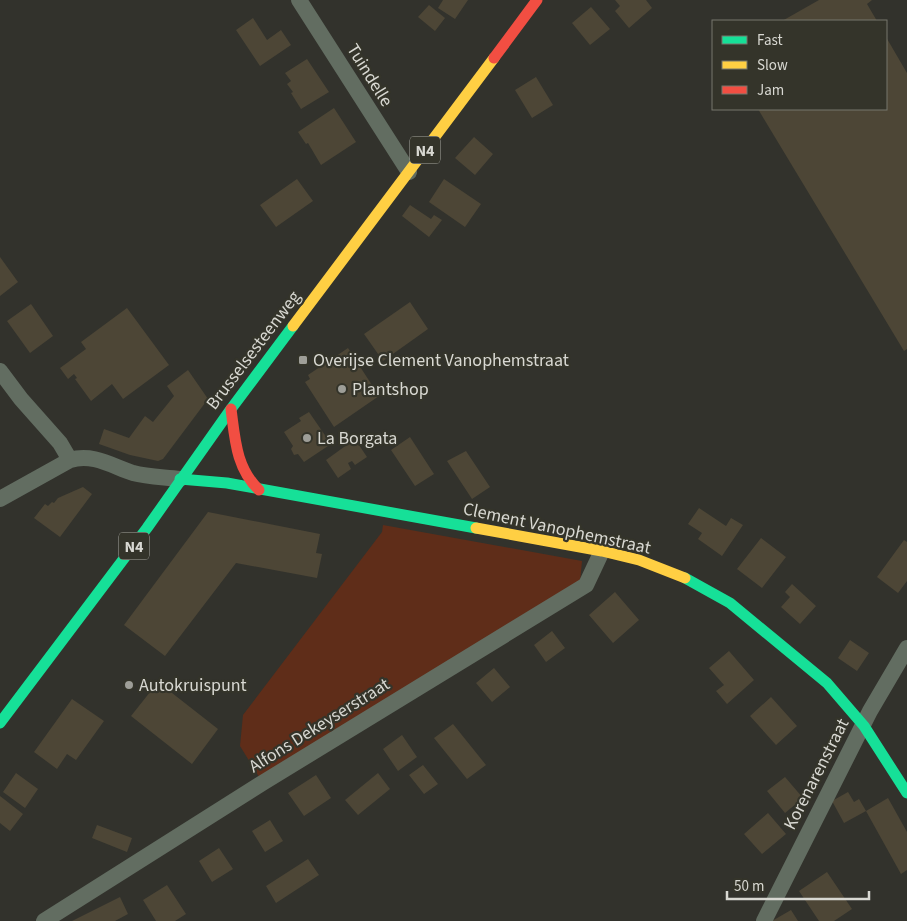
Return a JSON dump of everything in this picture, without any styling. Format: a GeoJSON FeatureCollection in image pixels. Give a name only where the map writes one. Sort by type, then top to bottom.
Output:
{"type":"FeatureCollection","features":[{"type":"Feature","properties":{"kind":"street","name":"Tuindelle"},"geometry":{"type":"LineString","coordinates":[[299,0],[409,172]]}},
{"type":"Feature","properties":{"kind":"street","name":"Brusselsesteenweg"},"geometry":{"type":"LineString","coordinates":[[0,723],[147,528],[231,409],[537,0]]}},
{"type":"Feature","properties":{"kind":"street"},"geometry":{"type":"LineString","coordinates":[[0,371],[21,399],[60,443],[70,460]]}},
{"type":"Feature","properties":{"kind":"street"},"geometry":{"type":"LineString","coordinates":[[231,409],[238,453],[242,465],[247,478],[259,490]]}},
{"type":"Feature","properties":{"kind":"street"},"geometry":{"type":"LineString","coordinates":[[0,499],[76,458],[92,458],[135,473],[180,479]]}},
{"type":"Feature","properties":{"kind":"street","name":"Clement Vanophemstraat"},"geometry":{"type":"LineString","coordinates":[[180,479],[227,483],[602,552],[639,560],[671,571],[689,579],[730,603],[793,653],[827,683],[864,726],[907,793]]}},
{"type":"Feature","properties":{"kind":"street","name":"Alfons Dekeyserstraat"},"geometry":{"type":"LineString","coordinates":[[44,921],[264,782],[586,585],[602,552]]}},
{"type":"Feature","properties":{"kind":"street","name":"Korenarenstraat"},"geometry":{"type":"LineString","coordinates":[[764,921],[870,711],[907,648]]}},
{"type":"Feature","properties":{"kind":"shaded area"},"geometry":{"type":"Polygon","coordinates":[[[383,525],[582,561],[580,582],[261,780],[240,746],[243,715],[382,532],[383,525]]]}},
{"type":"Feature","properties":{"kind":"building"},"geometry":{"type":"Polygon","coordinates":[[[443,0],[468,0],[455,19],[438,8],[443,0]]]}},
{"type":"Feature","properties":{"kind":"building"},"geometry":{"type":"Polygon","coordinates":[[[615,0],[646,0],[652,8],[629,28],[615,11],[620,6],[615,0]]]}},
{"type":"Feature","properties":{"kind":"building"},"geometry":{"type":"Polygon","coordinates":[[[819,0],[872,0],[867,4],[876,20],[784,20],[819,0]]]}},
{"type":"Feature","properties":{"kind":"building"},"geometry":{"type":"Polygon","coordinates":[[[429,5],[445,18],[435,31],[418,17],[429,5]]]}},
{"type":"Feature","properties":{"kind":"building"},"geometry":{"type":"Polygon","coordinates":[[[591,7],[610,29],[590,45],[572,23],[591,7]]]}},
{"type":"Feature","properties":{"kind":"building"},"geometry":{"type":"Polygon","coordinates":[[[253,18],[267,40],[281,30],[291,45],[260,66],[236,30],[253,18]]]}},
{"type":"Feature","properties":{"kind":"building"},"geometry":{"type":"Polygon","coordinates":[[[887,39],[907,73],[907,349],[904,351],[759,110],[887,110],[887,39]]]}},
{"type":"Feature","properties":{"kind":"building"},"geometry":{"type":"Polygon","coordinates":[[[307,59],[329,92],[301,109],[287,84],[291,81],[285,73],[307,59]]]}},
{"type":"Feature","properties":{"kind":"building"},"geometry":{"type":"Polygon","coordinates":[[[536,77],[553,105],[532,118],[515,90],[536,77]]]}},
{"type":"Feature","properties":{"kind":"building"},"geometry":{"type":"Polygon","coordinates":[[[334,108],[356,142],[321,165],[308,143],[306,144],[298,132],[334,108]]]}},
{"type":"Feature","properties":{"kind":"building"},"geometry":{"type":"Polygon","coordinates":[[[474,137],[493,154],[475,175],[455,158],[474,137]]]}},
{"type":"Feature","properties":{"kind":"building"},"geometry":{"type":"Polygon","coordinates":[[[297,179],[313,201],[276,227],[260,205],[297,179]]]}},
{"type":"Feature","properties":{"kind":"building"},"geometry":{"type":"Polygon","coordinates":[[[444,179],[481,204],[465,227],[429,202],[444,179]]]}},
{"type":"Feature","properties":{"kind":"building"},"geometry":{"type":"Polygon","coordinates":[[[410,205],[431,219],[434,215],[442,220],[429,237],[402,216],[410,205]]]}},
{"type":"Feature","properties":{"kind":"building"},"geometry":{"type":"Polygon","coordinates":[[[0,257],[18,282],[0,296],[0,257]]]}},
{"type":"Feature","properties":{"kind":"building"},"geometry":{"type":"Polygon","coordinates":[[[410,302],[428,329],[383,361],[364,334],[410,302]]]}},
{"type":"Feature","properties":{"kind":"building"},"geometry":{"type":"Polygon","coordinates":[[[31,304],[53,336],[30,353],[7,321],[31,304]]]}},
{"type":"Feature","properties":{"kind":"building"},"geometry":{"type":"Polygon","coordinates":[[[127,308],[169,365],[123,399],[112,384],[91,401],[75,379],[77,378],[74,374],[68,379],[60,368],[86,349],[81,342],[127,308]]]}},
{"type":"Feature","properties":{"kind":"building","name":"Plantshop"},"geometry":{"type":"Polygon","coordinates":[[[348,348],[379,396],[334,427],[305,382],[310,379],[308,375],[348,348]]]}},
{"type":"Feature","properties":{"kind":"building"},"geometry":{"type":"Polygon","coordinates":[[[188,370],[208,399],[163,459],[158,461],[130,455],[99,444],[104,429],[129,438],[145,416],[153,422],[174,396],[167,386],[188,370]]]}},
{"type":"Feature","properties":{"kind":"building","name":"La Borgata"},"geometry":{"type":"Polygon","coordinates":[[[309,412],[331,444],[304,462],[298,454],[294,455],[291,449],[293,446],[284,432],[301,421],[299,418],[309,412]]]}},
{"type":"Feature","properties":{"kind":"building"},"geometry":{"type":"Polygon","coordinates":[[[410,437],[434,474],[415,486],[391,450],[410,437]]]}},
{"type":"Feature","properties":{"kind":"building"},"geometry":{"type":"Polygon","coordinates":[[[355,439],[367,457],[355,465],[352,461],[348,463],[351,469],[338,478],[326,460],[355,439]]]}},
{"type":"Feature","properties":{"kind":"building"},"geometry":{"type":"Polygon","coordinates":[[[466,451],[490,487],[472,499],[447,461],[466,451]]]}},
{"type":"Feature","properties":{"kind":"building"},"geometry":{"type":"Polygon","coordinates":[[[83,487],[92,494],[60,537],[34,518],[45,504],[48,506],[58,498],[83,487]]]}},
{"type":"Feature","properties":{"kind":"building"},"geometry":{"type":"Polygon","coordinates":[[[699,508],[726,526],[731,518],[743,525],[722,556],[698,539],[702,533],[688,524],[699,508]]]}},
{"type":"Feature","properties":{"kind":"building"},"geometry":{"type":"Polygon","coordinates":[[[208,512],[320,534],[316,553],[322,554],[317,578],[236,563],[165,656],[124,625],[208,512]]]}},
{"type":"Feature","properties":{"kind":"building"},"geometry":{"type":"Polygon","coordinates":[[[761,538],[786,557],[762,588],[737,569],[761,538]]]}},
{"type":"Feature","properties":{"kind":"building"},"geometry":{"type":"Polygon","coordinates":[[[904,540],[907,542],[907,581],[898,593],[877,577],[904,540]]]}},
{"type":"Feature","properties":{"kind":"building"},"geometry":{"type":"Polygon","coordinates":[[[792,584],[816,606],[800,624],[781,607],[790,597],[785,592],[792,584]]]}},
{"type":"Feature","properties":{"kind":"building"},"geometry":{"type":"Polygon","coordinates":[[[615,592],[639,620],[613,643],[589,615],[615,592]]]}},
{"type":"Feature","properties":{"kind":"building"},"geometry":{"type":"Polygon","coordinates":[[[552,631],[565,648],[546,662],[534,645],[552,631]]]}},
{"type":"Feature","properties":{"kind":"building"},"geometry":{"type":"Polygon","coordinates":[[[850,640],[869,653],[857,671],[838,658],[850,640]]]}},
{"type":"Feature","properties":{"kind":"building"},"geometry":{"type":"Polygon","coordinates":[[[729,651],[754,680],[727,704],[716,691],[724,685],[709,668],[729,651]]]}},
{"type":"Feature","properties":{"kind":"building"},"geometry":{"type":"Polygon","coordinates":[[[494,668],[510,687],[492,702],[476,683],[494,668]]]}},
{"type":"Feature","properties":{"kind":"building"},"geometry":{"type":"Polygon","coordinates":[[[158,682],[218,729],[192,764],[131,716],[158,682]]]}},
{"type":"Feature","properties":{"kind":"building"},"geometry":{"type":"Polygon","coordinates":[[[771,697],[797,726],[776,745],[750,716],[771,697]]]}},
{"type":"Feature","properties":{"kind":"building"},"geometry":{"type":"Polygon","coordinates":[[[72,699],[104,721],[76,760],[67,754],[57,769],[34,752],[72,699]]]}},
{"type":"Feature","properties":{"kind":"building"},"geometry":{"type":"Polygon","coordinates":[[[453,724],[486,765],[467,779],[434,738],[453,724]]]}},
{"type":"Feature","properties":{"kind":"building"},"geometry":{"type":"Polygon","coordinates":[[[402,735],[417,757],[398,771],[383,749],[402,735]]]}},
{"type":"Feature","properties":{"kind":"building"},"geometry":{"type":"Polygon","coordinates":[[[423,765],[438,784],[424,794],[409,775],[423,765]]]}},
{"type":"Feature","properties":{"kind":"building"},"geometry":{"type":"Polygon","coordinates":[[[16,773],[38,789],[25,808],[3,792],[16,773]]]}},
{"type":"Feature","properties":{"kind":"building"},"geometry":{"type":"Polygon","coordinates":[[[378,773],[390,789],[358,815],[345,800],[378,773]]]}},
{"type":"Feature","properties":{"kind":"building"},"geometry":{"type":"Polygon","coordinates":[[[316,775],[331,798],[304,816],[288,793],[316,775]]]}},
{"type":"Feature","properties":{"kind":"building"},"geometry":{"type":"Polygon","coordinates":[[[785,777],[803,798],[785,813],[767,791],[785,777]]]}},
{"type":"Feature","properties":{"kind":"building"},"geometry":{"type":"Polygon","coordinates":[[[848,792],[854,802],[859,799],[866,811],[844,823],[832,801],[848,792]]]}},
{"type":"Feature","properties":{"kind":"building"},"geometry":{"type":"Polygon","coordinates":[[[0,796],[23,814],[10,831],[0,823],[0,796]]]}},
{"type":"Feature","properties":{"kind":"building"},"geometry":{"type":"Polygon","coordinates":[[[888,798],[907,832],[907,870],[901,874],[866,811],[888,798]]]}},
{"type":"Feature","properties":{"kind":"building"},"geometry":{"type":"Polygon","coordinates":[[[768,813],[786,834],[762,854],[744,834],[768,813]]]}},
{"type":"Feature","properties":{"kind":"building"},"geometry":{"type":"Polygon","coordinates":[[[270,820],[283,841],[265,852],[252,831],[270,820]]]}},
{"type":"Feature","properties":{"kind":"building"},"geometry":{"type":"Polygon","coordinates":[[[97,825],[132,838],[127,852],[92,838],[97,825]]]}},
{"type":"Feature","properties":{"kind":"building"},"geometry":{"type":"Polygon","coordinates":[[[219,848],[233,869],[212,882],[199,861],[219,848]]]}},
{"type":"Feature","properties":{"kind":"building"},"geometry":{"type":"Polygon","coordinates":[[[308,859],[319,875],[276,903],[266,886],[308,859]]]}},
{"type":"Feature","properties":{"kind":"building"},"geometry":{"type":"Polygon","coordinates":[[[827,872],[852,909],[834,921],[819,921],[799,891],[827,872]]]}},
{"type":"Feature","properties":{"kind":"building"},"geometry":{"type":"Polygon","coordinates":[[[167,885],[186,914],[175,921],[156,921],[143,900],[167,885]]]}},
{"type":"Feature","properties":{"kind":"building"},"geometry":{"type":"Polygon","coordinates":[[[120,897],[128,914],[115,921],[72,921],[120,897]]]}},
{"type":"Feature","properties":{"kind":"building"},"geometry":{"type":"Polygon","coordinates":[[[791,910],[798,921],[772,921],[791,910]]]}},
{"type":"Feature","properties":{"kind":"traffic: fast"},"geometry":{"type":"LineString","coordinates":[[0,723],[147,528],[231,409],[293,326]]}},
{"type":"Feature","properties":{"kind":"traffic: fast"},"geometry":{"type":"LineString","coordinates":[[180,479],[227,483],[476,528]]}},
{"type":"Feature","properties":{"kind":"traffic: fast"},"geometry":{"type":"LineString","coordinates":[[685,578],[730,603],[827,683],[864,726],[907,793]]}},
{"type":"Feature","properties":{"kind":"traffic: slow"},"geometry":{"type":"LineString","coordinates":[[293,326],[494,58]]}},
{"type":"Feature","properties":{"kind":"traffic: slow"},"geometry":{"type":"LineString","coordinates":[[476,528],[602,551],[639,560],[685,578]]}},
{"type":"Feature","properties":{"kind":"traffic: jam"},"geometry":{"type":"LineString","coordinates":[[494,58],[537,0]]}},
{"type":"Feature","properties":{"kind":"traffic: jam"},"geometry":{"type":"LineString","coordinates":[[231,409],[241,463],[245,472],[259,490]]}},
{"type":"Feature","properties":{"kind":"place","name":"Overijse Clement Vanophemstraat"},"geometry":{"type":"Point","coordinates":[303,360]}},
{"type":"Feature","properties":{"kind":"place","name":"Plantshop"},"geometry":{"type":"Point","coordinates":[342,389]}},
{"type":"Feature","properties":{"kind":"place","name":"La Borgata"},"geometry":{"type":"Point","coordinates":[307,438]}},
{"type":"Feature","properties":{"kind":"place","name":"Autokruispunt"},"geometry":{"type":"Point","coordinates":[129,685]}}]}
